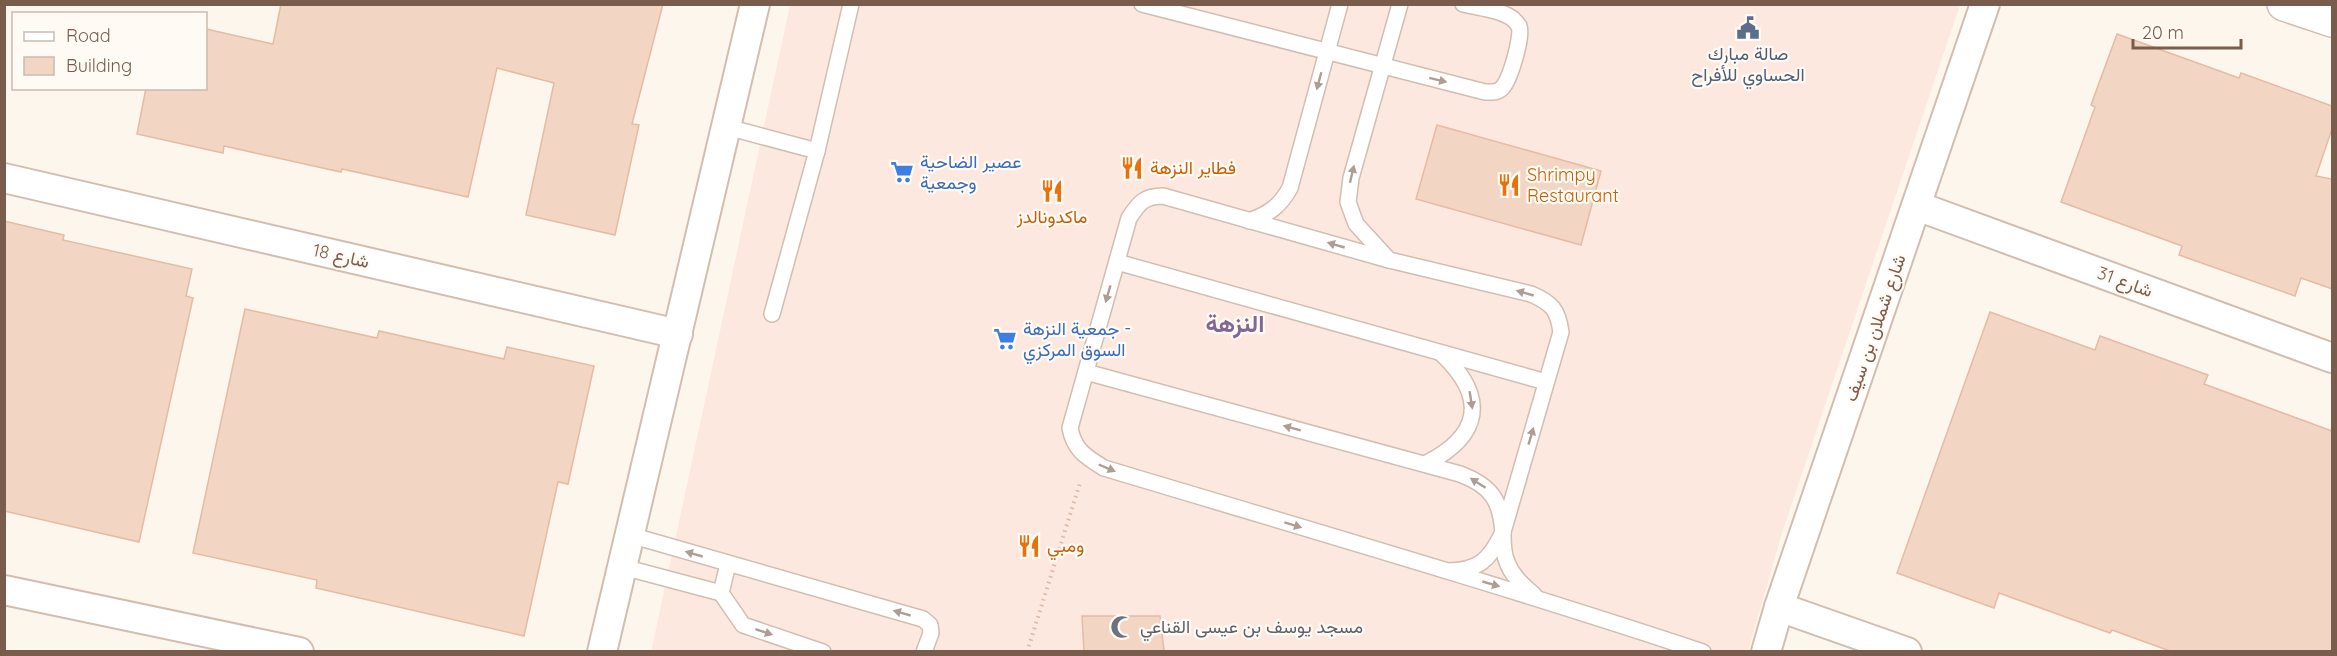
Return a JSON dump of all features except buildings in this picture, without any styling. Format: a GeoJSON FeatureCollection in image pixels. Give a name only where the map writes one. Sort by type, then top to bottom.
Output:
{"type":"FeatureCollection","features":[{"type":"Feature","properties":{"kind":"street"},"geometry":{"type":"LineString","coordinates":[[602,651],[755,4]]}},
{"type":"Feature","properties":{"kind":"street","name":"شارع شملان بن سيف"},"geometry":{"type":"LineString","coordinates":[[1766,651],[1985,4]]}},
{"type":"Feature","properties":{"kind":"street"},"geometry":{"type":"LineString","coordinates":[[2284,4],[2332,20]]}},
{"type":"Feature","properties":{"kind":"street","name":"شارع 18"},"geometry":{"type":"LineString","coordinates":[[4,178],[678,334]]}},
{"type":"Feature","properties":{"kind":"street","name":"شارع 31"},"geometry":{"type":"LineString","coordinates":[[1917,206],[2332,358]]}},
{"type":"Feature","properties":{"kind":"street"},"geometry":{"type":"LineString","coordinates":[[4,590],[299,651]]}},
{"type":"Feature","properties":{"kind":"street"},"geometry":{"type":"LineString","coordinates":[[1779,607],[1907,651]]}},
{"type":"Feature","properties":{"kind":"lane"},"geometry":{"type":"LineString","coordinates":[[772,314],[817,151],[851,4]]}},
{"type":"Feature","properties":{"kind":"lane"},"geometry":{"type":"LineString","coordinates":[[1142,4],[1496,93],[1503,88],[1509,76],[1520,36],[1519,26],[1512,18],[1500,12],[1464,4]]}},
{"type":"Feature","properties":{"kind":"lane"},"geometry":{"type":"LineString","coordinates":[[1250,220],[1266,215],[1282,202],[1290,188],[1340,4]]}},
{"type":"Feature","properties":{"kind":"lane"},"geometry":{"type":"LineString","coordinates":[[1389,260],[1356,224],[1348,202],[1351,177],[1400,4]]}},
{"type":"Feature","properties":{"kind":"lane"},"geometry":{"type":"LineString","coordinates":[[727,127],[817,151]]}},
{"type":"Feature","properties":{"kind":"lane"},"geometry":{"type":"LineString","coordinates":[[1447,571],[1463,571],[1478,566],[1497,545],[1503,532],[1561,332],[1559,317],[1547,301],[1531,294],[1389,260],[1163,196],[1149,196],[1139,202],[1129,218],[1070,428],[1072,441],[1088,458],[1104,468],[1447,571],[1536,597],[1703,651]]}},
{"type":"Feature","properties":{"kind":"lane"},"geometry":{"type":"LineString","coordinates":[[1117,262],[1546,382]]}},
{"type":"Feature","properties":{"kind":"lane"},"geometry":{"type":"LineString","coordinates":[[1425,464],[1445,454],[1459,442],[1473,412],[1473,399],[1467,384],[1457,369],[1440,352]]}},
{"type":"Feature","properties":{"kind":"lane"},"geometry":{"type":"LineString","coordinates":[[1086,372],[1425,464],[1478,481],[1489,490],[1501,510],[1506,561],[1514,576],[1536,597]]}},
{"type":"Feature","properties":{"kind":"lane"},"geometry":{"type":"LineString","coordinates":[[630,535],[923,619],[930,625],[931,633],[924,651]]}},
{"type":"Feature","properties":{"kind":"lane"},"geometry":{"type":"LineString","coordinates":[[721,593],[728,564]]}},
{"type":"Feature","properties":{"kind":"lane"},"geometry":{"type":"LineString","coordinates":[[622,567],[721,593],[743,626],[823,651]]}},
{"type":"Feature","properties":{"kind":"path"},"geometry":{"type":"LineString","coordinates":[[1027,651],[1088,458]]}},
{"type":"Feature","properties":{"kind":"shaded area"},"geometry":{"type":"Polygon","coordinates":[[[790,5],[1960,5],[1782,533],[1748,651],[651,652],[790,5]]]}},
{"type":"Feature","properties":{"kind":"place","name":"صالة مبارك الحساوي للأفراح"},"geometry":{"type":"Point","coordinates":[1748,28]}},
{"type":"Feature","properties":{"kind":"place","name":"فطاير النزهة"},"geometry":{"type":"Point","coordinates":[1132,168]}},
{"type":"Feature","properties":{"kind":"place","name":"عصير الضاحية وجمعية"},"geometry":{"type":"Point","coordinates":[902,172]}},
{"type":"Feature","properties":{"kind":"place","name":"Shrimpy Restaurant"},"geometry":{"type":"Point","coordinates":[1509,185]}},
{"type":"Feature","properties":{"kind":"place","name":"ماكدونالدز"},"geometry":{"type":"Point","coordinates":[1052,191]}},
{"type":"Feature","properties":{"kind":"place","name":"جمعية النزهة - السوق المركزي"},"geometry":{"type":"Point","coordinates":[1005,339]}},
{"type":"Feature","properties":{"kind":"place","name":"ومبي"},"geometry":{"type":"Point","coordinates":[1029,546]}},
{"type":"Feature","properties":{"kind":"place","name":"مسجد يوسف بن عيسى القناعي"},"geometry":{"type":"Point","coordinates":[1122,627]}},
{"type":"Feature","properties":{"kind":"district","name":"النزهة"},"geometry":{"type":"Point","coordinates":[1235,324]}}]}
